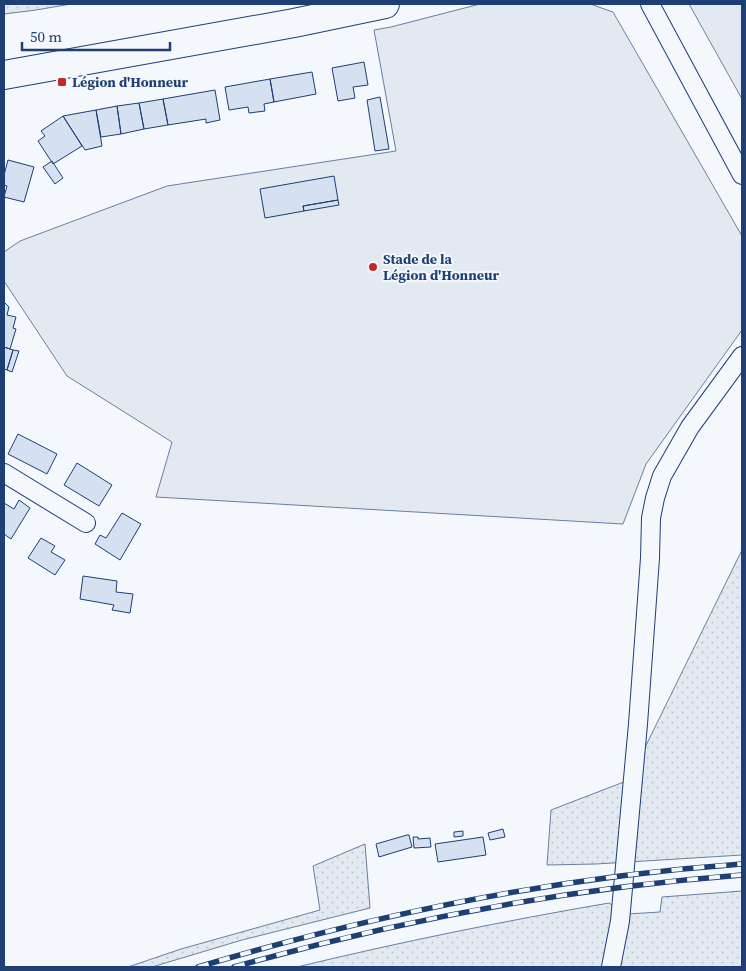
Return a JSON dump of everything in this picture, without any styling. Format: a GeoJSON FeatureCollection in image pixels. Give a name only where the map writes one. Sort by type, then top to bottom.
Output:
{"type":"FeatureCollection","features":[{"type":"Feature","properties":{"kind":"main road"},"geometry":{"type":"LineString","coordinates":[[4,61],[315,4]]}},
{"type":"Feature","properties":{"kind":"main road"},"geometry":{"type":"LineString","coordinates":[[4,75],[384,4]]}},
{"type":"Feature","properties":{"kind":"street"},"geometry":{"type":"LineString","coordinates":[[650,4],[742,175]]}},
{"type":"Feature","properties":{"kind":"street"},"geometry":{"type":"LineString","coordinates":[[611,967],[619,927],[638,724],[650,558],[650,526],[655,498],[662,476],[682,439],[742,356]]}},
{"type":"Feature","properties":{"kind":"street"},"geometry":{"type":"LineString","coordinates":[[4,473],[86,523]]}},
{"type":"Feature","properties":{"kind":"shaded area"},"geometry":{"type":"Polygon","coordinates":[[[4,4],[71,4],[4,14],[4,4]]]}},
{"type":"Feature","properties":{"kind":"shaded area","name":"Stade de la Légion d'Honneur"},"geometry":{"type":"Polygon","coordinates":[[[480,4],[590,4],[613,12],[742,236],[742,330],[646,464],[623,524],[156,497],[172,442],[67,376],[4,281],[4,252],[20,241],[167,186],[396,151],[374,30],[480,4]]]}},
{"type":"Feature","properties":{"kind":"shaded area"},"geometry":{"type":"Polygon","coordinates":[[[689,4],[742,4],[742,99],[689,4]]]}},
{"type":"Feature","properties":{"kind":"shaded area"},"geometry":{"type":"Polygon","coordinates":[[[742,550],[742,855],[596,864],[547,865],[551,810],[629,780],[742,550]]]}},
{"type":"Feature","properties":{"kind":"shaded area"},"geometry":{"type":"Polygon","coordinates":[[[365,844],[370,908],[242,940],[152,967],[128,967],[181,949],[320,910],[313,866],[365,844]]]}},
{"type":"Feature","properties":{"kind":"shaded area"},"geometry":{"type":"Polygon","coordinates":[[[742,891],[742,967],[297,967],[452,932],[609,903],[627,914],[660,912],[662,897],[742,891]]]}},
{"type":"Feature","properties":{"kind":"building"},"geometry":{"type":"Polygon","coordinates":[[[364,62],[368,85],[353,87],[355,98],[338,101],[332,68],[364,62]]]}},
{"type":"Feature","properties":{"kind":"building"},"geometry":{"type":"Polygon","coordinates":[[[312,72],[316,94],[274,102],[270,79],[312,72]]]}},
{"type":"Feature","properties":{"kind":"building"},"geometry":{"type":"Polygon","coordinates":[[[270,79],[274,102],[264,104],[265,111],[249,113],[248,107],[229,110],[225,87],[270,79]]]}},
{"type":"Feature","properties":{"kind":"building"},"geometry":{"type":"Polygon","coordinates":[[[215,90],[220,120],[206,123],[206,119],[168,125],[163,99],[215,90]]]}},
{"type":"Feature","properties":{"kind":"building"},"geometry":{"type":"Polygon","coordinates":[[[380,97],[389,149],[375,151],[367,100],[380,97]]]}},
{"type":"Feature","properties":{"kind":"building"},"geometry":{"type":"Polygon","coordinates":[[[163,99],[168,125],[144,129],[139,103],[163,99]]]}},
{"type":"Feature","properties":{"kind":"building"},"geometry":{"type":"Polygon","coordinates":[[[139,103],[144,129],[121,134],[117,106],[139,103]]]}},
{"type":"Feature","properties":{"kind":"building"},"geometry":{"type":"Polygon","coordinates":[[[117,106],[121,134],[101,137],[96,110],[117,106]]]}},
{"type":"Feature","properties":{"kind":"building"},"geometry":{"type":"Polygon","coordinates":[[[96,110],[102,146],[85,150],[63,116],[96,110]]]}},
{"type":"Feature","properties":{"kind":"building"},"geometry":{"type":"Polygon","coordinates":[[[63,116],[82,146],[53,164],[38,141],[45,136],[41,131],[63,116]]]}},
{"type":"Feature","properties":{"kind":"building"},"geometry":{"type":"Polygon","coordinates":[[[8,160],[34,167],[24,202],[4,197],[7,186],[4,185],[4,175],[8,160]]]}},
{"type":"Feature","properties":{"kind":"building"},"geometry":{"type":"Polygon","coordinates":[[[52,161],[63,178],[55,184],[43,167],[52,161]]]}},
{"type":"Feature","properties":{"kind":"building"},"geometry":{"type":"Polygon","coordinates":[[[334,176],[338,200],[303,206],[304,211],[265,218],[260,189],[334,176]]]}},
{"type":"Feature","properties":{"kind":"building"},"geometry":{"type":"Polygon","coordinates":[[[338,200],[339,205],[304,211],[303,206],[338,200]]]}},
{"type":"Feature","properties":{"kind":"building"},"geometry":{"type":"Polygon","coordinates":[[[4,302],[9,307],[7,315],[16,317],[13,328],[16,329],[10,349],[4,347],[4,302]]]}},
{"type":"Feature","properties":{"kind":"building"},"geometry":{"type":"Polygon","coordinates":[[[4,347],[13,350],[7,370],[4,369],[4,347]]]}},
{"type":"Feature","properties":{"kind":"building"},"geometry":{"type":"Polygon","coordinates":[[[13,350],[19,351],[12,372],[7,370],[13,350]]]}},
{"type":"Feature","properties":{"kind":"building"},"geometry":{"type":"Polygon","coordinates":[[[18,434],[57,454],[47,474],[8,454],[18,434]]]}},
{"type":"Feature","properties":{"kind":"building"},"geometry":{"type":"Polygon","coordinates":[[[77,463],[112,485],[99,506],[64,485],[77,463]]]}},
{"type":"Feature","properties":{"kind":"building"},"geometry":{"type":"Polygon","coordinates":[[[19,500],[30,508],[11,539],[4,534],[4,503],[14,509],[19,500]]]}},
{"type":"Feature","properties":{"kind":"building"},"geometry":{"type":"Polygon","coordinates":[[[122,513],[141,524],[120,560],[95,544],[100,535],[106,538],[122,513]]]}},
{"type":"Feature","properties":{"kind":"building"},"geometry":{"type":"Polygon","coordinates":[[[41,538],[55,546],[51,552],[65,560],[55,575],[28,558],[41,538]]]}},
{"type":"Feature","properties":{"kind":"building"},"geometry":{"type":"Polygon","coordinates":[[[83,576],[117,581],[116,592],[133,594],[130,613],[112,610],[114,605],[80,599],[83,576]]]}},
{"type":"Feature","properties":{"kind":"building"},"geometry":{"type":"Polygon","coordinates":[[[503,829],[505,837],[490,840],[488,833],[503,829]]]}},
{"type":"Feature","properties":{"kind":"building"},"geometry":{"type":"Polygon","coordinates":[[[463,831],[463,836],[454,837],[454,832],[463,831]]]}},
{"type":"Feature","properties":{"kind":"building"},"geometry":{"type":"Polygon","coordinates":[[[409,835],[412,847],[379,857],[376,844],[409,835]]]}},
{"type":"Feature","properties":{"kind":"building"},"geometry":{"type":"Polygon","coordinates":[[[413,837],[418,837],[418,839],[430,838],[431,847],[414,848],[413,837]]]}},
{"type":"Feature","properties":{"kind":"building"},"geometry":{"type":"Polygon","coordinates":[[[483,837],[486,855],[438,862],[435,844],[483,837]]]}},
{"type":"Feature","properties":{"kind":"railway"},"geometry":{"type":"LineString","coordinates":[[198,967],[332,930],[467,900],[604,878],[742,864]]}},
{"type":"Feature","properties":{"kind":"railway"},"geometry":{"type":"LineString","coordinates":[[234,967],[359,935],[486,908],[613,888],[742,875]]}},
{"type":"Feature","properties":{"kind":"place","name":"Légion d'Honneur"},"geometry":{"type":"Point","coordinates":[62,82]}},
{"type":"Feature","properties":{"kind":"place","name":"Stade de la Légion d'Honneur"},"geometry":{"type":"Point","coordinates":[373,267]}}]}
